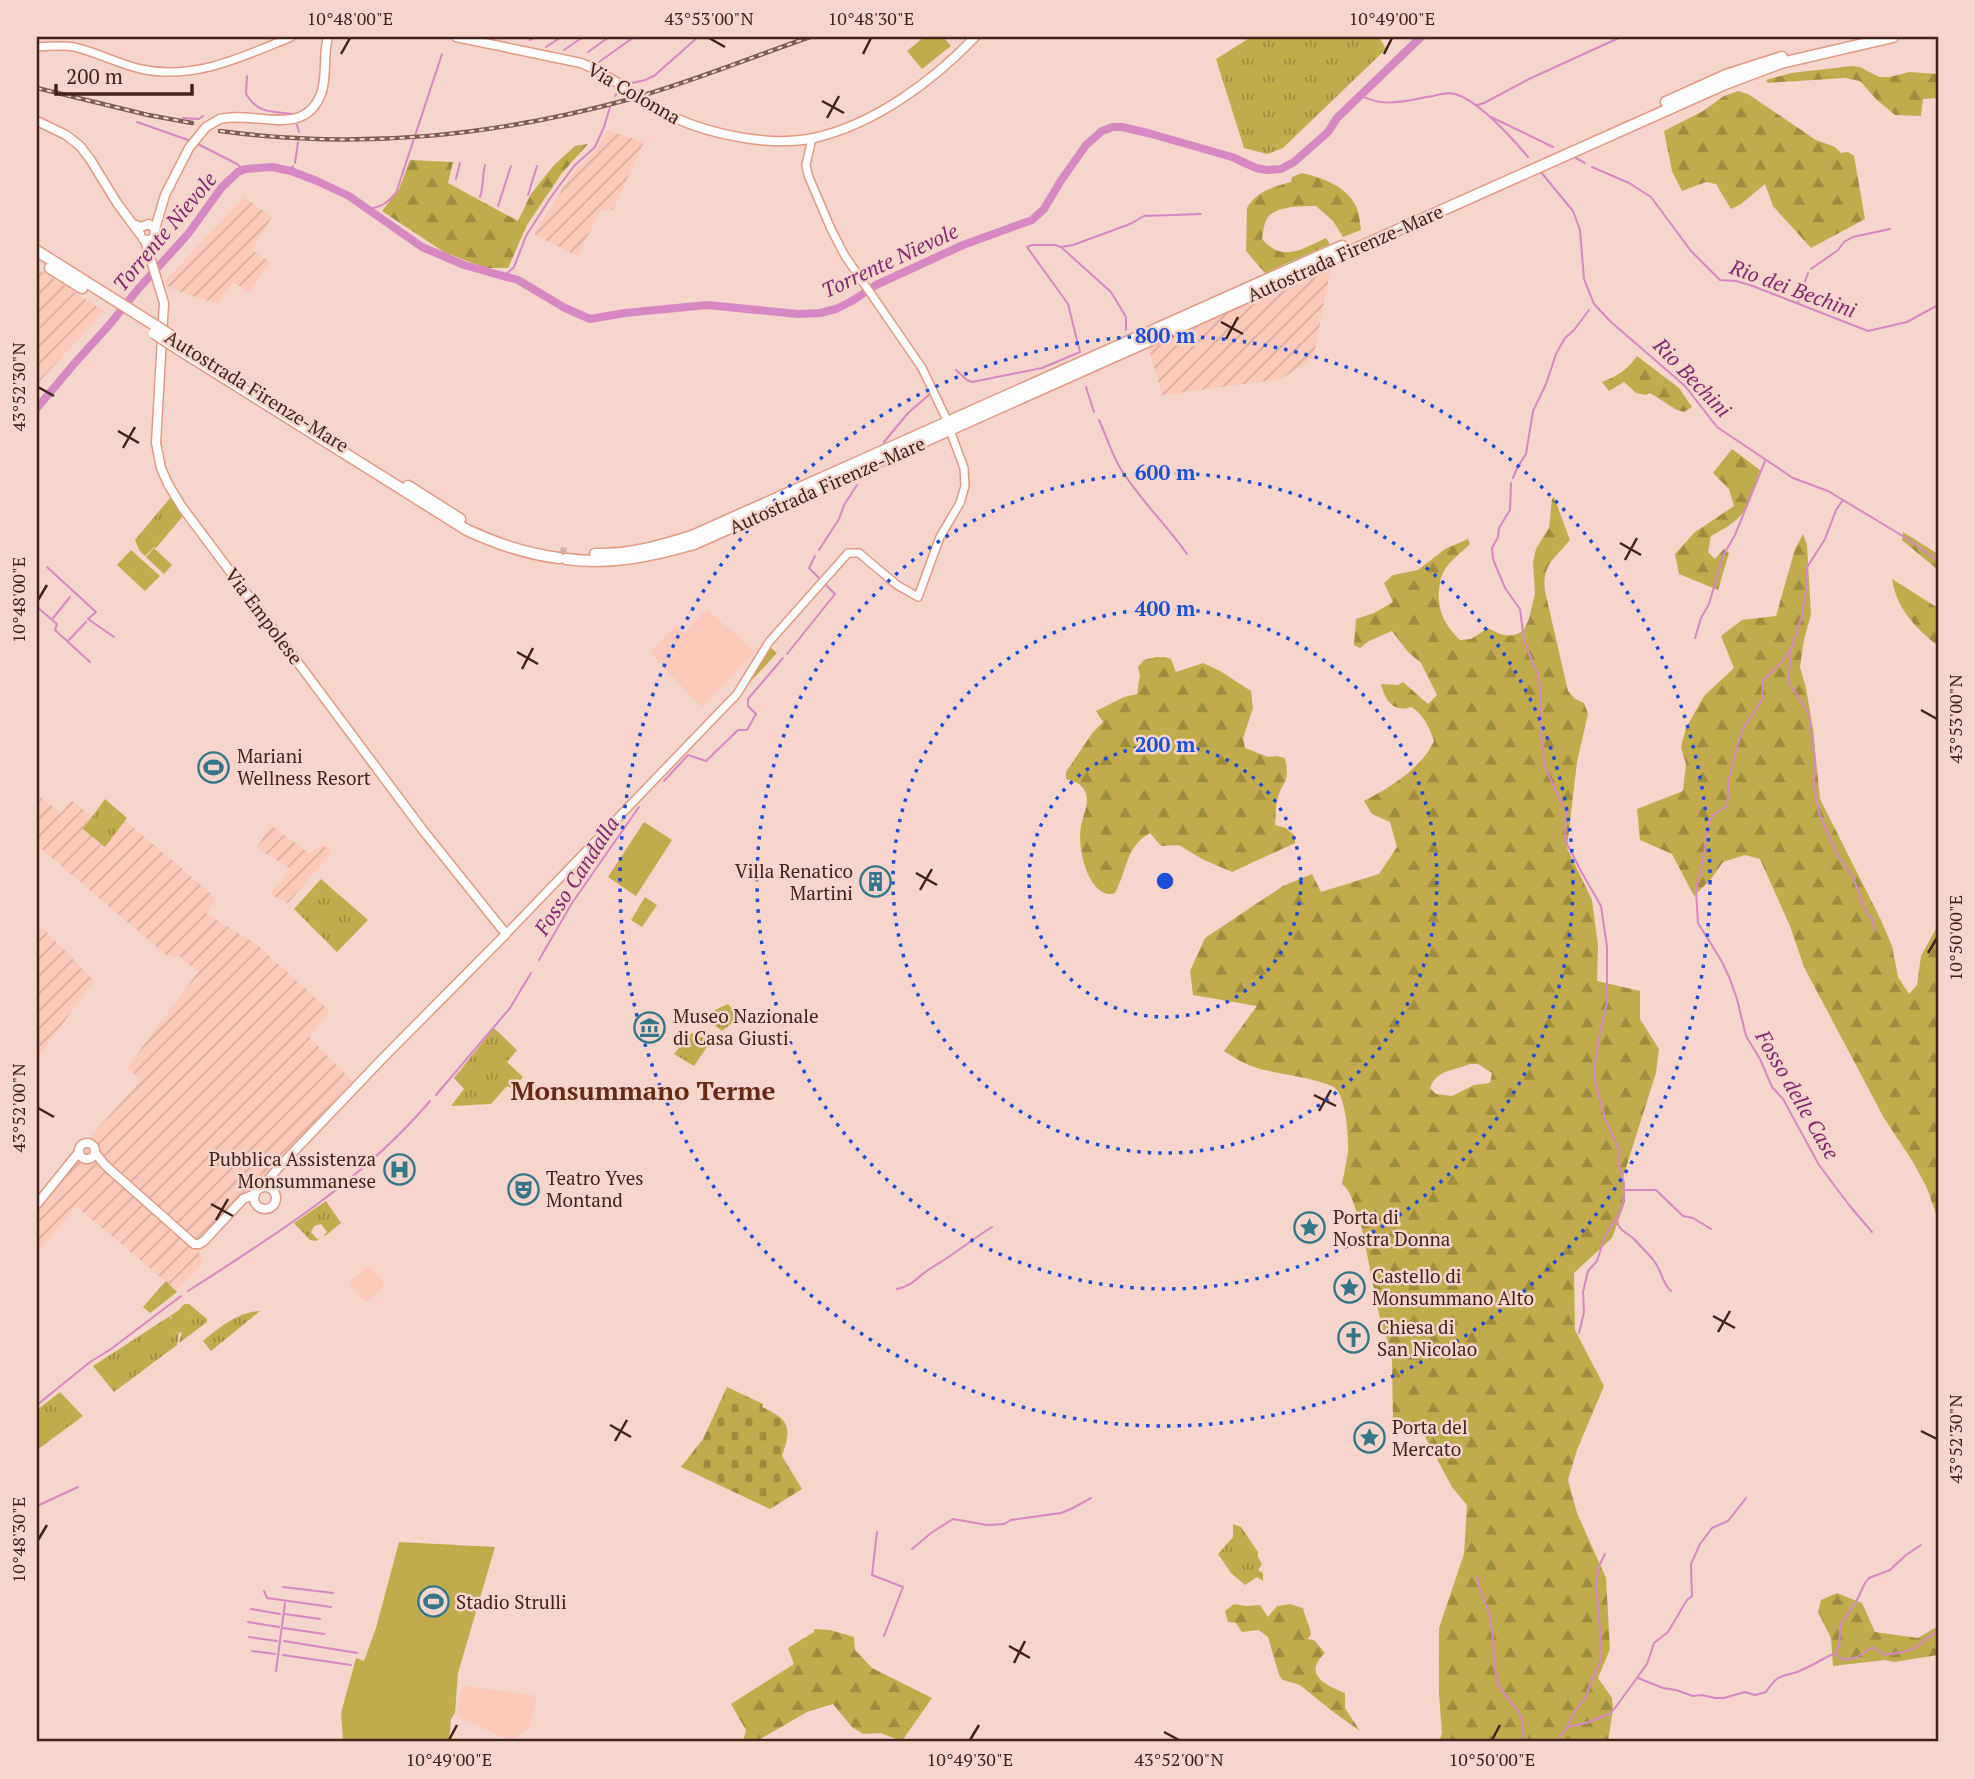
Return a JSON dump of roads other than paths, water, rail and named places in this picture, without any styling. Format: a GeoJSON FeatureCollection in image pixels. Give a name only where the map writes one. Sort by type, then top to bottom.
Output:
{"type":"FeatureCollection","features":[{"type":"Feature","properties":{"kind":"highway","name":"Autostrada Firenze-Mare"},"geometry":{"type":"LineString","coordinates":[[563,556],[626,553],[659,547],[692,536],[1726,75],[1767,61],[1864,37]]}},
{"type":"Feature","properties":{"kind":"highway","name":"Autostrada Firenze-Mare"},"geometry":{"type":"LineString","coordinates":[[37,249],[132,316],[475,527],[509,541],[563,556],[592,561],[627,560],[694,544],[1734,80],[1781,63],[1893,37]]}},
{"type":"Feature","properties":{"kind":"highway","name":"Autostrada Firenze-Mare"},"geometry":{"type":"LineString","coordinates":[[37,259],[102,296]]}},
{"type":"Feature","properties":{"kind":"main road"},"geometry":{"type":"LineString","coordinates":[[37,47],[73,47],[146,70],[185,71],[232,61],[291,37]]}},
{"type":"Feature","properties":{"kind":"main road","name":"Via Colonna"},"geometry":{"type":"LineString","coordinates":[[456,37],[581,63],[599,71],[666,114],[712,130],[766,139],[812,138],[848,126],[895,102],[946,65],[975,37]]}},
{"type":"Feature","properties":{"kind":"main road"},"geometry":{"type":"LineString","coordinates":[[145,231],[158,215],[177,169],[196,137],[206,127],[220,119],[240,117],[286,121],[307,114],[321,93],[327,38]]}},
{"type":"Feature","properties":{"kind":"main road","name":"Via Empolese"},"geometry":{"type":"LineString","coordinates":[[37,121],[66,135],[90,159],[117,203],[145,231],[153,267],[162,290],[165,313],[156,443],[161,468],[168,484],[422,829],[506,934]]}},
{"type":"Feature","properties":{"kind":"main road"},"geometry":{"type":"LineString","coordinates":[[812,138],[806,165],[812,188],[845,256],[922,368],[946,418]]}},
{"type":"Feature","properties":{"kind":"main road"},"geometry":{"type":"LineString","coordinates":[[37,1204],[68,1167],[87,1155],[106,1166],[194,1244],[204,1241],[243,1199],[262,1188],[279,1167],[737,694],[769,642],[851,552],[859,553],[897,585],[918,597],[940,537],[960,503],[965,486],[964,468],[951,433]]}},
{"type":"Feature","properties":{"kind":"main road"},"geometry":{"type":"LineString","coordinates":[[227,1218],[243,1206],[266,1208],[272,1205],[279,1167]]}},
{"type":"Feature","properties":{"kind":"main road"},"geometry":{"type":"LineString","coordinates":[[262,1188],[274,1192]]}},
{"type":"Feature","properties":{"kind":"main road"},"geometry":{"type":"LineString","coordinates":[[255,1194],[258,1206]]}},
{"type":"Feature","properties":{"kind":"waterway"},"geometry":{"type":"LineString","coordinates":[[530,40],[535,37]]}},
{"type":"Feature","properties":{"kind":"waterway"},"geometry":{"type":"LineString","coordinates":[[546,47],[561,37]]}},
{"type":"Feature","properties":{"kind":"waterway"},"geometry":{"type":"LineString","coordinates":[[564,50],[583,37]]}},
{"type":"Feature","properties":{"kind":"waterway"},"geometry":{"type":"LineString","coordinates":[[588,52],[609,37]]}},
{"type":"Feature","properties":{"kind":"waterway"},"geometry":{"type":"LineString","coordinates":[[599,62],[634,37]]}},
{"type":"Feature","properties":{"kind":"waterway"},"geometry":{"type":"LineString","coordinates":[[624,85],[654,76],[698,37]]}},
{"type":"Feature","properties":{"kind":"waterway","name":"Torrente Nievole"},"geometry":{"type":"LineString","coordinates":[[37,408],[188,234],[222,187],[245,169],[272,167],[317,181],[349,196],[422,247],[464,265],[518,280],[565,308],[590,319],[707,305],[798,314],[820,313],[836,309],[876,285],[963,245],[1032,220],[1044,209],[1086,145],[1102,131],[1113,127],[1148,133],[1232,157],[1256,168],[1281,169],[1294,162],[1328,132],[1337,118],[1421,37]]}},
{"type":"Feature","properties":{"kind":"waterway"},"geometry":{"type":"LineString","coordinates":[[1477,105],[1621,37]]}},
{"type":"Feature","properties":{"kind":"waterway"},"geometry":{"type":"LineString","coordinates":[[368,209],[384,204],[396,193],[442,54]]}},
{"type":"Feature","properties":{"kind":"waterway"},"geometry":{"type":"LineString","coordinates":[[247,76],[246,94],[255,105],[266,110],[292,114]]}},
{"type":"Feature","properties":{"kind":"waterway"},"geometry":{"type":"LineString","coordinates":[[615,96],[619,90]]}},
{"type":"Feature","properties":{"kind":"waterway"},"geometry":{"type":"LineString","coordinates":[[1360,95],[1387,103],[1455,94],[1484,112],[1528,157]]}},
{"type":"Feature","properties":{"kind":"waterway"},"geometry":{"type":"LineString","coordinates":[[504,276],[514,267],[526,236],[551,197],[574,166],[595,147],[610,107]]}},
{"type":"Feature","properties":{"kind":"waterway"},"geometry":{"type":"LineString","coordinates":[[183,118],[199,119],[203,116]]}},
{"type":"Feature","properties":{"kind":"waterway","name":"Rio dei Bechini"},"geometry":{"type":"LineString","coordinates":[[1491,117],[1553,147]]}},
{"type":"Feature","properties":{"kind":"waterway"},"geometry":{"type":"LineString","coordinates":[[137,122],[191,141]]}},
{"type":"Feature","properties":{"kind":"waterway"},"geometry":{"type":"LineString","coordinates":[[297,125],[299,132]]}},
{"type":"Feature","properties":{"kind":"waterway"},"geometry":{"type":"LineString","coordinates":[[295,163],[298,142]]}},
{"type":"Feature","properties":{"kind":"waterway"},"geometry":{"type":"LineString","coordinates":[[196,143],[244,170]]}},
{"type":"Feature","properties":{"kind":"waterway","name":"Rio dei Bechini"},"geometry":{"type":"LineString","coordinates":[[1574,157],[1585,163]]}},
{"type":"Feature","properties":{"kind":"waterway"},"geometry":{"type":"LineString","coordinates":[[456,179],[460,163]]}},
{"type":"Feature","properties":{"kind":"waterway"},"geometry":{"type":"LineString","coordinates":[[480,197],[485,165]]}},
{"type":"Feature","properties":{"kind":"waterway","name":"Torrente Nievole"},"geometry":{"type":"LineString","coordinates":[[291,171],[293,166]]}},
{"type":"Feature","properties":{"kind":"waterway"},"geometry":{"type":"LineString","coordinates":[[498,206],[511,166]]}},
{"type":"Feature","properties":{"kind":"waterway"},"geometry":{"type":"LineString","coordinates":[[528,195],[537,166]]}},
{"type":"Feature","properties":{"kind":"waterway","name":"Rio dei Bechini"},"geometry":{"type":"LineString","coordinates":[[1592,167],[1629,183],[1651,197],[1691,251],[1720,280],[1750,285],[1868,331],[1907,322],[1938,305]]}},
{"type":"Feature","properties":{"kind":"waterway","name":"Rio Bechini"},"geometry":{"type":"LineString","coordinates":[[1540,171],[1573,211],[1580,230],[1584,279],[1594,304],[1685,386],[1717,427],[1793,478],[1828,491],[1906,538],[1938,561]]}},
{"type":"Feature","properties":{"kind":"waterway"},"geometry":{"type":"LineString","coordinates":[[956,370],[972,382],[1042,368],[1080,352],[1068,304],[1027,247],[1073,245],[1130,224],[1144,216],[1201,214]]}},
{"type":"Feature","properties":{"kind":"waterway"},"geometry":{"type":"LineString","coordinates":[[1811,269],[1853,237],[1890,229]]}},
{"type":"Feature","properties":{"kind":"waterway"},"geometry":{"type":"LineString","coordinates":[[1062,248],[1111,292],[1126,317],[1126,330]]}},
{"type":"Feature","properties":{"kind":"waterway"},"geometry":{"type":"LineString","coordinates":[[1798,303],[1808,273]]}},
{"type":"Feature","properties":{"kind":"waterway"},"geometry":{"type":"LineString","coordinates":[[1513,478],[1526,454],[1533,411],[1556,354],[1565,338],[1589,310]]}},
{"type":"Feature","properties":{"kind":"waterway"},"geometry":{"type":"LineString","coordinates":[[1086,387],[1094,412]]}},
{"type":"Feature","properties":{"kind":"waterway","name":"Fosso Candalla"},"geometry":{"type":"LineString","coordinates":[[884,442],[908,413],[930,394]]}},
{"type":"Feature","properties":{"kind":"waterway"},"geometry":{"type":"LineString","coordinates":[[1099,420],[1116,461],[1127,478],[1187,554]]}},
{"type":"Feature","properties":{"kind":"waterway"},"geometry":{"type":"LineString","coordinates":[[1695,638],[1709,604],[1723,556],[1735,535],[1765,461]]}},
{"type":"Feature","properties":{"kind":"waterway"},"geometry":{"type":"LineString","coordinates":[[1511,483],[1510,510],[1499,528],[1492,548],[1493,559],[1505,588],[1520,609],[1524,641],[1538,675],[1542,750],[1546,770],[1566,812],[1565,840],[1601,906],[1607,947],[1607,1003],[1594,1071],[1606,1121],[1620,1151],[1618,1162],[1624,1183],[1624,1196],[1621,1210],[1605,1236],[1597,1261],[1588,1271],[1579,1333]]}},
{"type":"Feature","properties":{"kind":"waterway","name":"Fosso Candalla"},"geometry":{"type":"LineString","coordinates":[[819,550],[857,485]]}},
{"type":"Feature","properties":{"kind":"waterway","name":"Fosso delle Case"},"geometry":{"type":"LineString","coordinates":[[1843,500],[1836,510],[1825,539],[1806,569],[1802,615],[1792,647],[1780,664],[1763,680],[1762,700],[1744,727],[1729,778],[1727,806],[1713,815],[1708,824],[1696,891],[1698,923],[1730,979],[1746,1036],[1772,1087],[1783,1099],[1819,1165],[1872,1232]]}},
{"type":"Feature","properties":{"kind":"waterway","name":"Fosso Candalla"},"geometry":{"type":"LineString","coordinates":[[815,556],[809,568],[820,579]]}},
{"type":"Feature","properties":{"kind":"waterway"},"geometry":{"type":"LineString","coordinates":[[47,567],[96,612],[88,619],[114,637]]}},
{"type":"Feature","properties":{"kind":"waterway","name":"Fosso Candalla"},"geometry":{"type":"LineString","coordinates":[[787,654],[835,594],[826,585]]}},
{"type":"Feature","properties":{"kind":"waterway"},"geometry":{"type":"LineString","coordinates":[[53,618],[70,597]]}},
{"type":"Feature","properties":{"kind":"waterway"},"geometry":{"type":"LineString","coordinates":[[37,607],[57,624],[55,630],[90,662]]}},
{"type":"Feature","properties":{"kind":"waterway"},"geometry":{"type":"LineString","coordinates":[[68,641],[86,622]]}},
{"type":"Feature","properties":{"kind":"waterway"},"geometry":{"type":"LineString","coordinates":[[1791,652],[1788,681],[1809,714],[1814,755],[1814,785],[1819,813],[1838,856],[1853,877],[1875,931]]}},
{"type":"Feature","properties":{"kind":"waterway","name":"Fosso Candalla"},"geometry":{"type":"LineString","coordinates":[[664,781],[688,755],[706,761],[738,730],[747,730],[756,714],[748,706],[748,699],[783,658]]}},
{"type":"Feature","properties":{"kind":"waterway","name":"Fosso Candalla"},"geometry":{"type":"LineString","coordinates":[[539,960],[572,903],[639,807]]}},
{"type":"Feature","properties":{"kind":"waterway","name":"Fosso Candalla"},"geometry":{"type":"LineString","coordinates":[[436,1095],[510,1008],[531,973]]}},
{"type":"Feature","properties":{"kind":"waterway","name":"Fosso Candalla"},"geometry":{"type":"LineString","coordinates":[[188,1291],[285,1228],[347,1181],[404,1130],[430,1101]]}},
{"type":"Feature","properties":{"kind":"waterway"},"geometry":{"type":"LineString","coordinates":[[1625,1190],[1656,1190],[1683,1216],[1693,1218],[1711,1229]]}},
{"type":"Feature","properties":{"kind":"waterway"},"geometry":{"type":"LineString","coordinates":[[1617,1218],[1620,1228],[1654,1261],[1671,1291]]}},
{"type":"Feature","properties":{"kind":"waterway"},"geometry":{"type":"LineString","coordinates":[[897,1289],[911,1283],[992,1227]]}},
{"type":"Feature","properties":{"kind":"waterway","name":"Fosso Candalla"},"geometry":{"type":"LineString","coordinates":[[37,1405],[90,1362],[181,1296]]}},
{"type":"Feature","properties":{"kind":"waterway"},"geometry":{"type":"LineString","coordinates":[[37,1506],[78,1487]]}},
{"type":"Feature","properties":{"kind":"waterway"},"geometry":{"type":"LineString","coordinates":[[912,1549],[953,1519],[987,1525],[1004,1524],[1011,1520],[1061,1513],[1091,1498]]}},
{"type":"Feature","properties":{"kind":"waterway"},"geometry":{"type":"LineString","coordinates":[[1555,1742],[1568,1727],[1609,1714],[1615,1708],[1647,1664],[1654,1643],[1668,1632],[1692,1596],[1691,1564],[1700,1544],[1712,1528],[1728,1521],[1746,1498]]}},
{"type":"Feature","properties":{"kind":"waterway"},"geometry":{"type":"LineString","coordinates":[[877,1532],[872,1575],[903,1587],[884,1636]]}},
{"type":"Feature","properties":{"kind":"waterway"},"geometry":{"type":"LineString","coordinates":[[1836,1652],[1841,1624],[1865,1583],[1869,1578],[1890,1570],[1921,1545]]}},
{"type":"Feature","properties":{"kind":"waterway"},"geometry":{"type":"LineString","coordinates":[[1567,1727],[1585,1698],[1600,1662],[1596,1583],[1599,1566],[1605,1554]]}},
{"type":"Feature","properties":{"kind":"waterway"},"geometry":{"type":"LineString","coordinates":[[1477,1576],[1490,1618],[1498,1684],[1520,1715],[1525,1742]]}},
{"type":"Feature","properties":{"kind":"waterway"},"geometry":{"type":"LineString","coordinates":[[283,1587],[333,1593]]}},
{"type":"Feature","properties":{"kind":"waterway"},"geometry":{"type":"LineString","coordinates":[[264,1591],[267,1598],[331,1607]]}},
{"type":"Feature","properties":{"kind":"waterway"},"geometry":{"type":"LineString","coordinates":[[276,1671],[285,1603]]}},
{"type":"Feature","properties":{"kind":"waterway"},"geometry":{"type":"LineString","coordinates":[[251,1609],[280,1614]]}},
{"type":"Feature","properties":{"kind":"waterway"},"geometry":{"type":"LineString","coordinates":[[285,1614],[320,1619]]}},
{"type":"Feature","properties":{"kind":"waterway"},"geometry":{"type":"LineString","coordinates":[[248,1622],[279,1627]]}},
{"type":"Feature","properties":{"kind":"waterway"},"geometry":{"type":"LineString","coordinates":[[283,1628],[324,1634]]}},
{"type":"Feature","properties":{"kind":"waterway"},"geometry":{"type":"LineString","coordinates":[[1836,1654],[1844,1660],[1857,1657],[1871,1648],[1885,1655],[1904,1652],[1938,1631]]}},
{"type":"Feature","properties":{"kind":"waterway"},"geometry":{"type":"LineString","coordinates":[[249,1637],[277,1641]]}},
{"type":"Feature","properties":{"kind":"waterway"},"geometry":{"type":"LineString","coordinates":[[284,1641],[357,1653]]}},
{"type":"Feature","properties":{"kind":"waterway"},"geometry":{"type":"LineString","coordinates":[[252,1651],[275,1654]]}},
{"type":"Feature","properties":{"kind":"waterway"},"geometry":{"type":"LineString","coordinates":[[1638,1678],[1693,1696],[1724,1698],[1745,1692],[1755,1695],[1766,1692],[1780,1677],[1798,1672],[1835,1653]]}},
{"type":"Feature","properties":{"kind":"waterway"},"geometry":{"type":"LineString","coordinates":[[283,1655],[351,1665]]}},
{"type":"Feature","properties":{"kind":"tunnel"},"geometry":{"type":"LineString","coordinates":[[560,552],[566,553]]}},
{"type":"Feature","properties":{"kind":"railway"},"geometry":{"type":"LineString","coordinates":[[220,131],[273,137],[377,139],[428,136],[531,122],[634,98],[810,37]]}},
{"type":"Feature","properties":{"kind":"railway"},"geometry":{"type":"LineString","coordinates":[[37,88],[192,123]]}},
{"type":"Feature","properties":{"kind":"place","name":"Mariani Wellness Resort"},"geometry":{"type":"Point","coordinates":[214,767]}},
{"type":"Feature","properties":{"kind":"place","name":"Villa Renatico Martini"},"geometry":{"type":"Point","coordinates":[876,882]}},
{"type":"Feature","properties":{"kind":"place","name":"Museo Nazionale di Casa Giusti"},"geometry":{"type":"Point","coordinates":[650,1027]}},
{"type":"Feature","properties":{"kind":"place","name":"Pubblica Assistenza Monsummanese"},"geometry":{"type":"Point","coordinates":[399,1170]}},
{"type":"Feature","properties":{"kind":"place","name":"Teatro Yves Montand"},"geometry":{"type":"Point","coordinates":[523,1189]}},
{"type":"Feature","properties":{"kind":"place","name":"Porta di Nostra Donna"},"geometry":{"type":"Point","coordinates":[1310,1228]}},
{"type":"Feature","properties":{"kind":"place","name":"Castello di Monsummano Alto"},"geometry":{"type":"Point","coordinates":[1349,1287]}},
{"type":"Feature","properties":{"kind":"place","name":"Chiesa di San Nicolao"},"geometry":{"type":"Point","coordinates":[1354,1338]}},
{"type":"Feature","properties":{"kind":"place","name":"Porta del Mercato"},"geometry":{"type":"Point","coordinates":[1369,1438]}},
{"type":"Feature","properties":{"kind":"place","name":"Stadio Strulli"},"geometry":{"type":"Point","coordinates":[433,1602]}},
{"type":"Feature","properties":{"kind":"district","name":"Monsummano Terme"},"geometry":{"type":"Point","coordinates":[643,1091]}}]}
